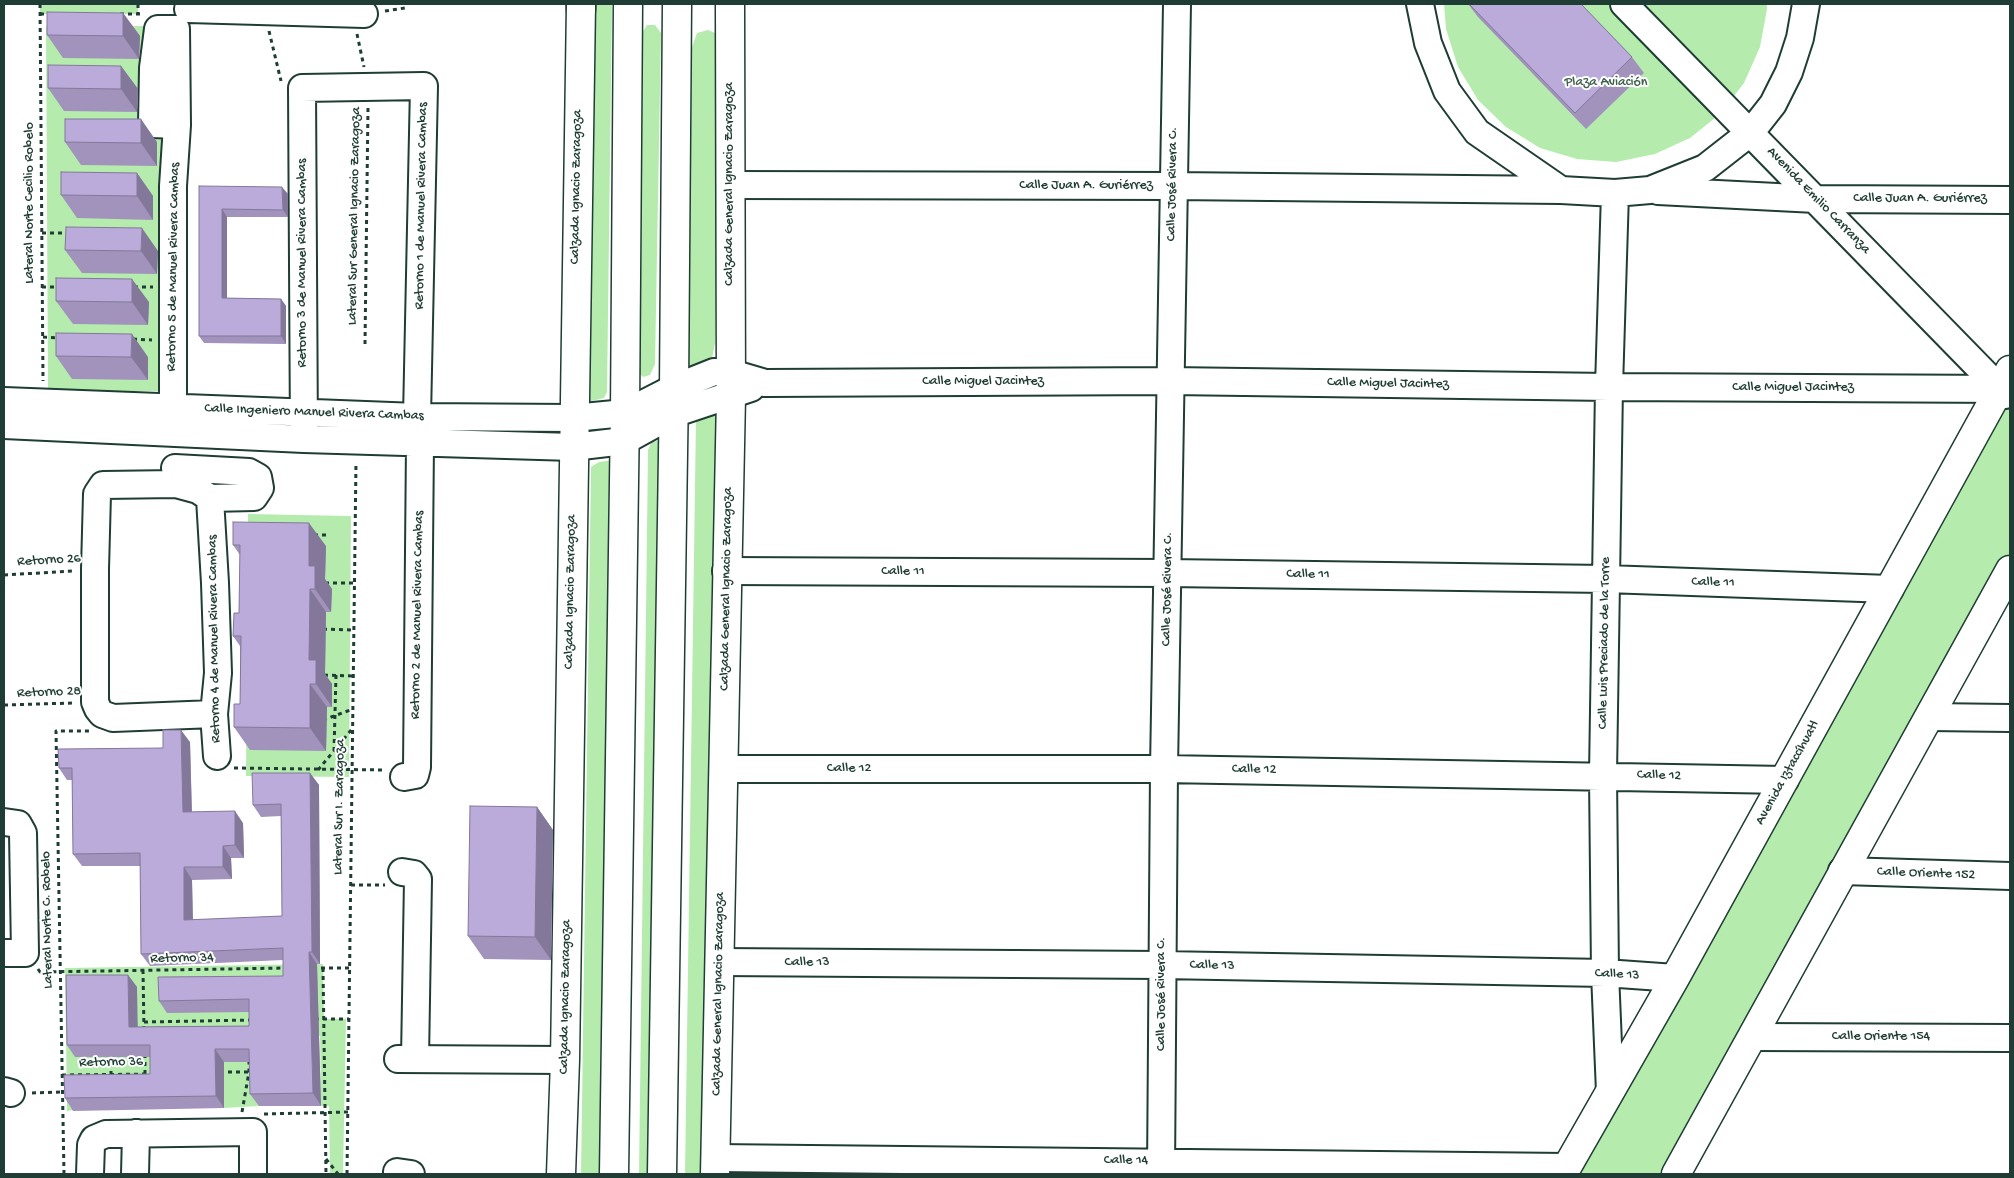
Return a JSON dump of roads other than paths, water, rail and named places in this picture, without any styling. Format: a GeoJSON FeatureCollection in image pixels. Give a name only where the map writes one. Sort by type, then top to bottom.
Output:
{"type":"FeatureCollection","features":[{"type":"Feature","properties":{"kind":"main road"},"geometry":{"type":"LineString","coordinates":[[614,1174],[625,413],[628,4]]}},
{"type":"Feature","properties":{"kind":"main road"},"geometry":{"type":"LineString","coordinates":[[662,1174],[674,388],[676,4]]}},
{"type":"Feature","properties":{"kind":"main road","name":"Calzada General Ignacio Zaragoza"},"geometry":{"type":"LineString","coordinates":[[715,1166],[731,385],[730,4]]}},
{"type":"Feature","properties":{"kind":"main road","name":"Calzada Ignacio Zaragoza"},"geometry":{"type":"LineString","coordinates":[[562,1174],[581,6]]}},
{"type":"Feature","properties":{"kind":"main road","name":"Avenida Iztaccíhuatl"},"geometry":{"type":"LineString","coordinates":[[1565,1171],[1675,978],[1890,589],[2008,387]]}},
{"type":"Feature","properties":{"kind":"main road"},"geometry":{"type":"LineString","coordinates":[[1676,1174],[2010,570]]}},
{"type":"Feature","properties":{"kind":"street","name":"Calle José Rivera C."},"geometry":{"type":"LineString","coordinates":[[1161,1168],[1164,769],[1177,4]]}},
{"type":"Feature","properties":{"kind":"street"},"geometry":{"type":"LineString","coordinates":[[1420,4],[1428,43],[1447,91],[1477,132],[1561,190]]}},
{"type":"Feature","properties":{"kind":"street","name":"Avenida Emilio Carranza"},"geometry":{"type":"LineString","coordinates":[[1624,4],[1816,199],[2008,387]]}},
{"type":"Feature","properties":{"kind":"street"},"geometry":{"type":"LineString","coordinates":[[1650,190],[1705,168],[1751,132],[1773,104],[1789,72],[1800,38],[1806,4]]}},
{"type":"Feature","properties":{"kind":"street"},"geometry":{"type":"LineString","coordinates":[[170,17],[267,11],[364,14]]}},
{"type":"Feature","properties":{"kind":"street","name":"Retorno 5 de Manuel Rivera Cambas"},"geometry":{"type":"LineString","coordinates":[[170,17],[153,68],[152,124],[177,125],[173,186],[173,408]]}},
{"type":"Feature","properties":{"kind":"street","name":"Retorno 1 de Manuel Rivera Cambas"},"geometry":{"type":"LineString","coordinates":[[302,88],[424,86],[418,417]]}},
{"type":"Feature","properties":{"kind":"street","name":"Retorno 3 de Manuel Rivera Cambas"},"geometry":{"type":"LineString","coordinates":[[302,88],[304,439]]}},
{"type":"Feature","properties":{"kind":"street","name":"Calle Juan A. Guriérrez"},"geometry":{"type":"LineString","coordinates":[[730,185],[1173,186],[1561,190],[1614,193],[1650,190],[1816,199],[2010,200]]}},
{"type":"Feature","properties":{"kind":"street","name":"Calle Luis Preciado de la Torre"},"geometry":{"type":"LineString","coordinates":[[1610,1092],[1604,973],[1604,775],[1609,387],[1614,193]]}},
{"type":"Feature","properties":{"kind":"street","name":"Calle Miguel Jacintez"},"geometry":{"type":"LineString","coordinates":[[625,413],[674,388],[714,372],[731,385]]}},
{"type":"Feature","properties":{"kind":"street","name":"Calle Miguel Jacintez"},"geometry":{"type":"LineString","coordinates":[[624,441],[731,385],[765,383],[1171,381],[1609,387],[2008,387]]}},
{"type":"Feature","properties":{"kind":"street","name":"Calle Ingeniero Manuel Rivera Cambas"},"geometry":{"type":"LineString","coordinates":[[4,401],[42,415],[304,439],[573,447],[624,441]]}},
{"type":"Feature","properties":{"kind":"street","name":"Calle Ingeniero Manuel Rivera Cambas"},"geometry":{"type":"LineString","coordinates":[[4,425],[42,415],[173,408],[418,417],[573,418],[625,413]]}},
{"type":"Feature","properties":{"kind":"street","name":"Retorno 2 de Manuel Rivera Cambas"},"geometry":{"type":"LineString","coordinates":[[404,777],[415,775],[417,767],[420,443]]}},
{"type":"Feature","properties":{"kind":"street"},"geometry":{"type":"LineString","coordinates":[[176,476],[210,498],[254,497],[260,488],[258,477],[249,472],[176,476],[108,483],[99,488],[95,570],[104,710],[214,714]]}},
{"type":"Feature","properties":{"kind":"street","name":"Retorno 4 de Manuel Rivera Cambas"},"geometry":{"type":"LineString","coordinates":[[210,498],[218,673],[214,714],[217,756]]}},
{"type":"Feature","properties":{"kind":"street","name":"Calle 11"},"geometry":{"type":"LineString","coordinates":[[726,572],[1168,573],[1606,580],[1890,589]]}},
{"type":"Feature","properties":{"kind":"street"},"geometry":{"type":"LineString","coordinates":[[1929,717],[2010,718]]}},
{"type":"Feature","properties":{"kind":"street","name":"Calle 12"},"geometry":{"type":"LineString","coordinates":[[723,769],[1164,769],[1604,775],[1785,780]]}},
{"type":"Feature","properties":{"kind":"street"},"geometry":{"type":"LineString","coordinates":[[4,822],[18,824],[23,833],[14,953]]}},
{"type":"Feature","properties":{"kind":"street","name":"Calle Oriente 152"},"geometry":{"type":"LineString","coordinates":[[1842,871],[2010,876]]}},
{"type":"Feature","properties":{"kind":"street"},"geometry":{"type":"LineString","coordinates":[[402,872],[414,874],[418,879],[406,1059],[565,1060]]}},
{"type":"Feature","properties":{"kind":"street","name":"Calle 13"},"geometry":{"type":"LineString","coordinates":[[719,962],[1162,965],[1604,973],[1675,978]]}},
{"type":"Feature","properties":{"kind":"street","name":"Calle Oriente 154"},"geometry":{"type":"LineString","coordinates":[[1753,1037],[2010,1038]]}},
{"type":"Feature","properties":{"kind":"street"},"geometry":{"type":"LineString","coordinates":[[135,1174],[136,1133]]}},
{"type":"Feature","properties":{"kind":"street"},"geometry":{"type":"LineString","coordinates":[[90,1174],[90,1152],[94,1139],[106,1134],[246,1133],[253,1174]]}},
{"type":"Feature","properties":{"kind":"street","name":"Calle 14"},"geometry":{"type":"LineString","coordinates":[[715,1166],[1565,1171]]}},
{"type":"Feature","properties":{"kind":"park label","name":"Plaza Aviación"},"geometry":{"type":"Point","coordinates":[1606,83]}}]}
